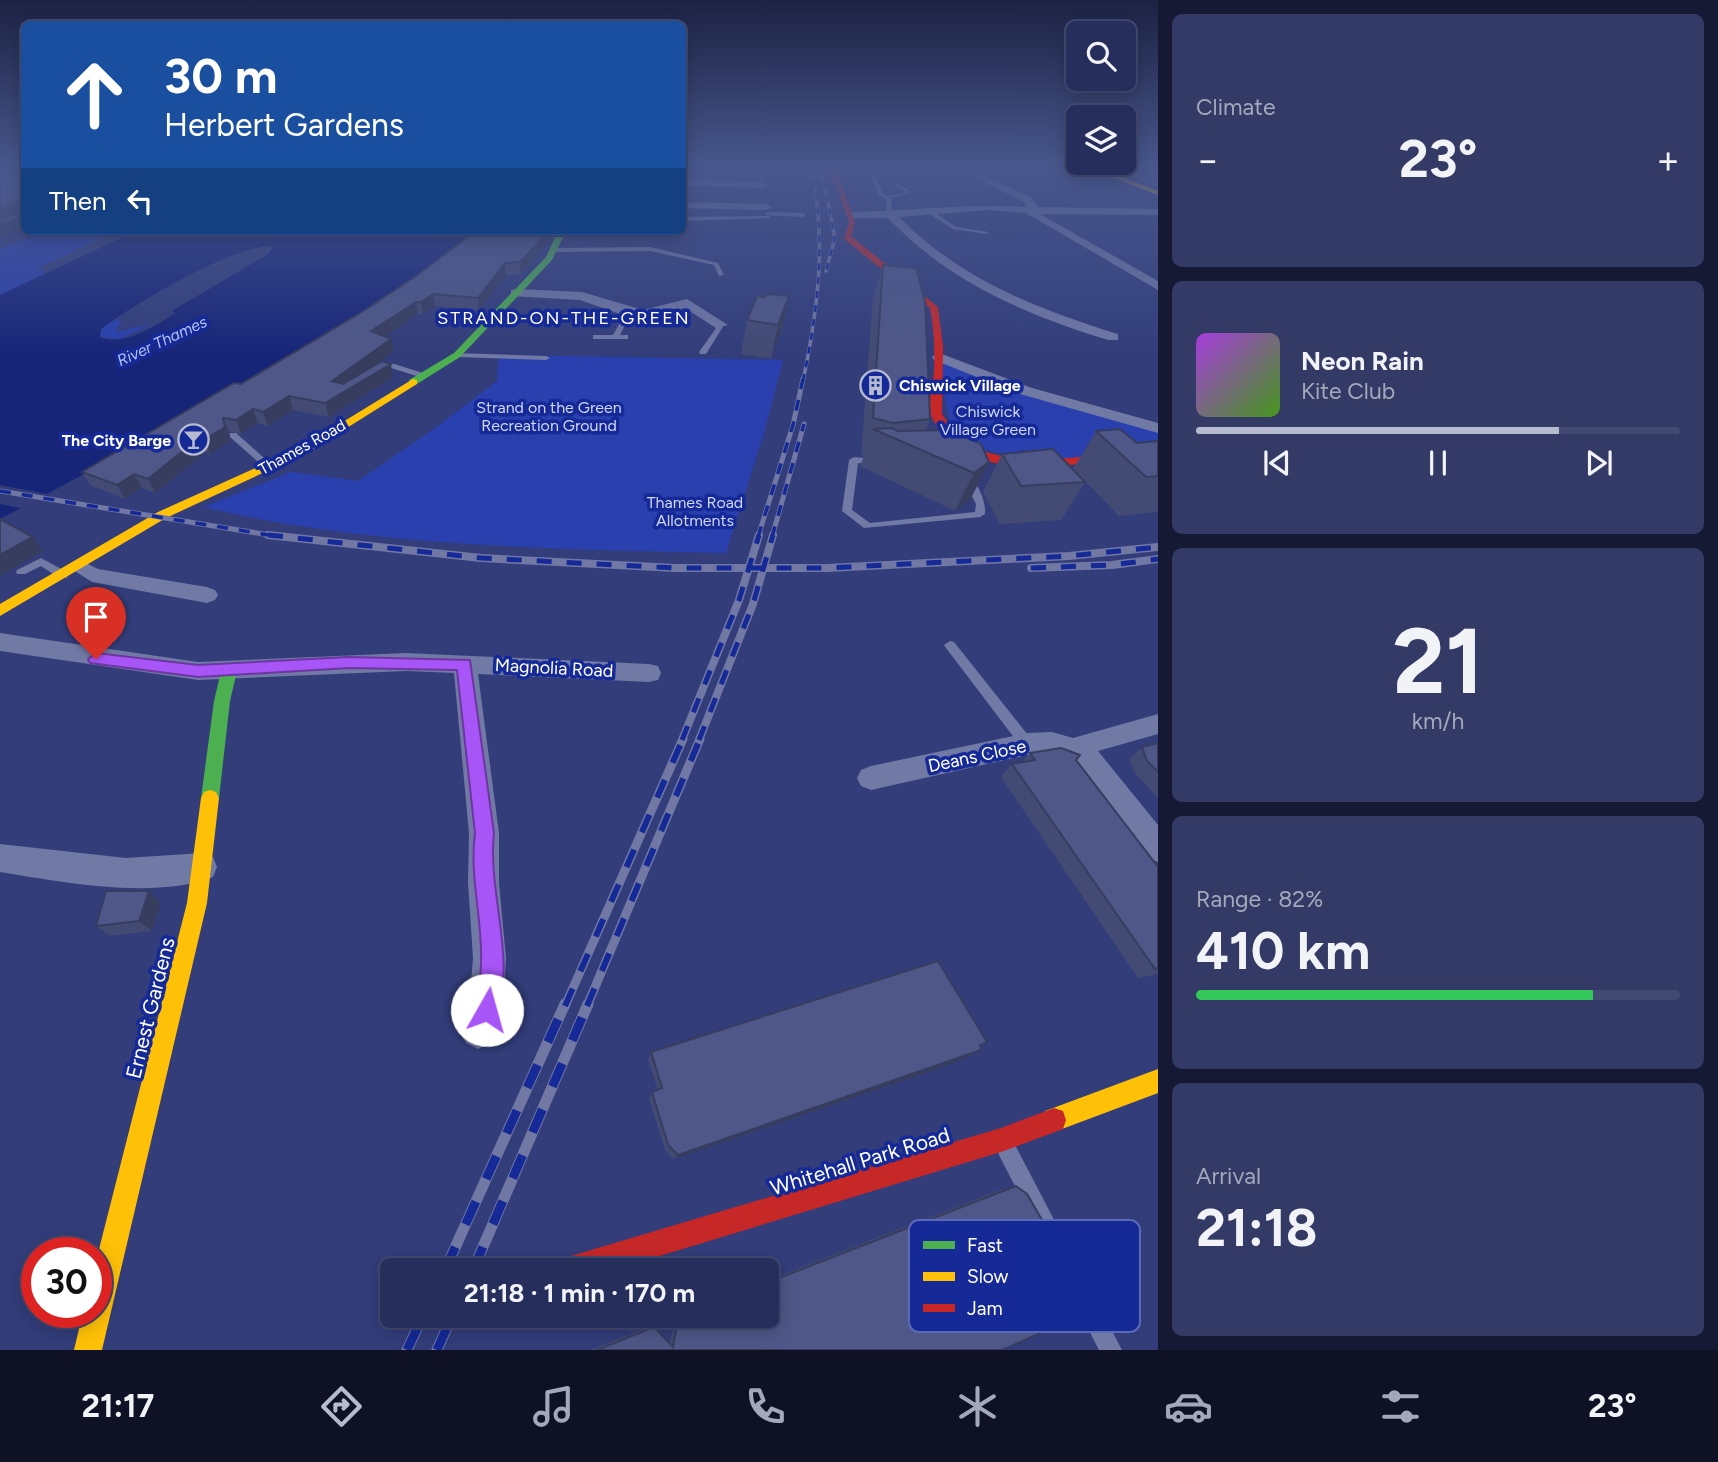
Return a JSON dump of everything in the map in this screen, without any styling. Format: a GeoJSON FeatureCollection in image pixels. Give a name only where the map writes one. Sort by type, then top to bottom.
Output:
{"type":"FeatureCollection","features":[{"type":"Feature","properties":{"kind":"street"},"geometry":{"type":"LineString","coordinates":[[850,230],[847,237],[860,251],[934,307],[939,324],[937,419],[952,441],[972,455],[1006,462],[1036,463],[1158,449]]}},
{"type":"Feature","properties":{"kind":"street"},"geometry":{"type":"LineString","coordinates":[[906,230],[934,257],[965,279],[1066,323],[1113,337]]}},
{"type":"Feature","properties":{"kind":"street"},"geometry":{"type":"LineString","coordinates":[[1062,230],[1158,286]]}},
{"type":"Feature","properties":{"kind":"street","name":"Thames Road"},"geometry":{"type":"LineString","coordinates":[[0,611],[201,494],[306,449],[457,355],[554,250],[560,235]]}},
{"type":"Feature","properties":{"kind":"street"},"geometry":{"type":"LineString","coordinates":[[1123,266],[1146,266]]}},
{"type":"Feature","properties":{"kind":"street"},"geometry":{"type":"LineString","coordinates":[[516,293],[582,296],[628,313],[643,314],[694,301],[721,325]]}},
{"type":"Feature","properties":{"kind":"street"},"geometry":{"type":"LineString","coordinates":[[939,357],[1026,391],[1158,428]]}},
{"type":"Feature","properties":{"kind":"street"},"geometry":{"type":"LineString","coordinates":[[71,570],[207,594]]}},
{"type":"Feature","properties":{"kind":"street","name":"Magnolia Road"},"geometry":{"type":"LineString","coordinates":[[0,642],[142,665],[229,671],[349,663],[465,664],[649,673]]}},
{"type":"Feature","properties":{"kind":"street"},"geometry":{"type":"LineString","coordinates":[[465,664],[484,833],[481,855],[492,987],[487,1010],[478,1031]]}},
{"type":"Feature","properties":{"kind":"street","name":"Ernest Gardens"},"geometry":{"type":"LineString","coordinates":[[88,1350],[197,903],[222,701],[229,671]]}},
{"type":"Feature","properties":{"kind":"street"},"geometry":{"type":"LineString","coordinates":[[1158,724],[1093,740],[1083,744],[1082,751],[1158,848]]}},
{"type":"Feature","properties":{"kind":"street","name":"Deans Close"},"geometry":{"type":"LineString","coordinates":[[871,778],[1027,744],[1052,743],[1082,751]]}},
{"type":"Feature","properties":{"kind":"street"},"geometry":{"type":"LineString","coordinates":[[0,858],[102,873],[174,872],[202,867]]}},
{"type":"Feature","properties":{"kind":"street","name":"Whitehall Park Road"},"geometry":{"type":"LineString","coordinates":[[611,1258],[1002,1140],[1158,1081]]}},
{"type":"Feature","properties":{"kind":"lane"},"geometry":{"type":"LineString","coordinates":[[970,230],[986,232]]}},
{"type":"Feature","properties":{"kind":"lane"},"geometry":{"type":"LineString","coordinates":[[554,250],[650,249],[716,264],[721,275]]}},
{"type":"Feature","properties":{"kind":"lane"},"geometry":{"type":"LineString","coordinates":[[615,337],[628,313]]}},
{"type":"Feature","properties":{"kind":"lane"},"geometry":{"type":"LineString","coordinates":[[703,352],[721,325]]}},
{"type":"Feature","properties":{"kind":"lane"},"geometry":{"type":"LineString","coordinates":[[596,337],[625,337]]}},
{"type":"Feature","properties":{"kind":"lane"},"geometry":{"type":"LineString","coordinates":[[457,355],[546,358]]}},
{"type":"Feature","properties":{"kind":"lane"},"geometry":{"type":"LineString","coordinates":[[365,379],[391,365],[422,376]]}},
{"type":"Feature","properties":{"kind":"lane"},"geometry":{"type":"LineString","coordinates":[[233,435],[269,467]]}},
{"type":"Feature","properties":{"kind":"lane"},"geometry":{"type":"LineString","coordinates":[[873,462],[854,460],[847,511],[868,526],[980,514],[981,504],[964,472],[963,461],[972,455]]}},
{"type":"Feature","properties":{"kind":"lane"},"geometry":{"type":"LineString","coordinates":[[21,572],[41,561],[71,570]]}},
{"type":"Feature","properties":{"kind":"lane"},"geometry":{"type":"LineString","coordinates":[[950,645],[1027,744]]}},
{"type":"Feature","properties":{"kind":"lane"},"geometry":{"type":"LineString","coordinates":[[1002,1140],[1046,1220]]}},
{"type":"Feature","properties":{"kind":"lane"},"geometry":{"type":"LineString","coordinates":[[1102,1332],[1111,1350]]}},
{"type":"Feature","properties":{"kind":"green space"},"geometry":{"type":"Polygon","coordinates":[[[37,235],[108,235],[34,270],[43,269],[44,275],[0,301],[0,249],[37,235]]]}},
{"type":"Feature","properties":{"kind":"green space"},"geometry":{"type":"Polygon","coordinates":[[[116,319],[121,322],[116,332],[152,324],[120,339],[100,337],[101,329],[116,319]]]}},
{"type":"Feature","properties":{"kind":"green space"},"geometry":{"type":"Polygon","coordinates":[[[509,355],[783,360],[764,433],[726,553],[463,544],[331,530],[204,507],[291,472],[358,481],[497,381],[499,357],[509,355]]]}},
{"type":"Feature","properties":{"kind":"green space","name":"Chiswick Village Green"},"geometry":{"type":"Polygon","coordinates":[[[936,358],[1158,431],[1158,448],[1044,466],[954,441],[936,358]]]}},
{"type":"Feature","properties":{"kind":"water","name":"River Thames"},"geometry":{"type":"Polygon","coordinates":[[[128,235],[473,235],[305,348],[123,453],[0,519],[0,295],[128,235]],[[270,246],[252,249],[230,256],[181,279],[101,329],[100,337],[119,339],[149,329],[176,313],[172,311],[268,254],[272,248],[270,246]]]}},
{"type":"Feature","properties":{"kind":"pier"},"geometry":{"type":"Polygon","coordinates":[[[0,485],[52,495],[25,509],[0,504],[0,485]]]}},
{"type":"Feature","properties":{"kind":"building"},"geometry":{"type":"Polygon","coordinates":[[[471,235],[543,235],[520,262],[505,263],[478,298],[433,294],[371,331],[391,339],[332,381],[343,384],[382,361],[391,364],[325,403],[289,396],[263,412],[253,409],[236,420],[223,418],[225,427],[204,440],[199,438],[148,479],[134,474],[117,485],[82,472],[234,383],[241,384],[415,277],[471,235]]]}},
{"type":"Feature","properties":{"kind":"building"},"geometry":{"type":"Polygon","coordinates":[[[883,265],[916,268],[925,301],[930,419],[893,423],[873,418],[883,265]]]}},
{"type":"Feature","properties":{"kind":"building"},"geometry":{"type":"Polygon","coordinates":[[[767,294],[789,296],[778,325],[747,320],[757,296],[765,297],[767,294]]]}},
{"type":"Feature","properties":{"kind":"building"},"geometry":{"type":"Polygon","coordinates":[[[891,428],[898,431],[951,430],[981,444],[989,462],[974,473],[873,429],[891,428]]]}},
{"type":"Feature","properties":{"kind":"building"},"geometry":{"type":"Polygon","coordinates":[[[1120,429],[1137,443],[1158,441],[1158,476],[1146,477],[1096,431],[1120,429]]]}},
{"type":"Feature","properties":{"kind":"building"},"geometry":{"type":"Polygon","coordinates":[[[1053,449],[1085,482],[1021,486],[1002,454],[1053,449]]]}},
{"type":"Feature","properties":{"kind":"building"},"geometry":{"type":"Polygon","coordinates":[[[0,519],[33,537],[0,555],[0,519]]]}},
{"type":"Feature","properties":{"kind":"building"},"geometry":{"type":"Polygon","coordinates":[[[1158,743],[1158,772],[1147,761],[1142,747],[1158,743]]]}},
{"type":"Feature","properties":{"kind":"building"},"geometry":{"type":"Polygon","coordinates":[[[1061,748],[1080,755],[1076,760],[1158,867],[1158,968],[1155,969],[1012,764],[1035,760],[1030,753],[1061,748]]]}},
{"type":"Feature","properties":{"kind":"building"},"geometry":{"type":"Polygon","coordinates":[[[106,891],[149,891],[139,921],[96,926],[106,891]]]}},
{"type":"Feature","properties":{"kind":"building"},"geometry":{"type":"Polygon","coordinates":[[[938,961],[987,1042],[980,1045],[981,1050],[678,1155],[668,1145],[652,1092],[662,1088],[651,1052],[938,961]]]}},
{"type":"Feature","properties":{"kind":"building"},"geometry":{"type":"Polygon","coordinates":[[[1016,1186],[1027,1194],[1042,1220],[928,1220],[1016,1186]]]}},
{"type":"Feature","properties":{"kind":"building"},"geometry":{"type":"Polygon","coordinates":[[[909,1228],[909,1332],[1043,1332],[1002,1350],[597,1350],[652,1328],[655,1328],[673,1347],[676,1328],[779,1328],[779,1278],[909,1228]]]}},
{"type":"Feature","properties":{"kind":"railway"},"geometry":{"type":"LineString","coordinates":[[803,381],[819,274],[819,230]]}},
{"type":"Feature","properties":{"kind":"railway"},"geometry":{"type":"LineString","coordinates":[[826,271],[835,238],[833,230]]}},
{"type":"Feature","properties":{"kind":"railway"},"geometry":{"type":"LineString","coordinates":[[758,537],[793,425],[803,379]]}},
{"type":"Feature","properties":{"kind":"railway"},"geometry":{"type":"LineString","coordinates":[[772,537],[804,424]]}},
{"type":"Feature","properties":{"kind":"railway"},"geometry":{"type":"LineString","coordinates":[[0,491],[270,535]]}},
{"type":"Feature","properties":{"kind":"railway"},"geometry":{"type":"LineString","coordinates":[[270,535],[481,558],[676,568],[749,568]]}},
{"type":"Feature","properties":{"kind":"railway"},"geometry":{"type":"LineString","coordinates":[[270,535],[281,537]]}},
{"type":"Feature","properties":{"kind":"railway"},"geometry":{"type":"LineString","coordinates":[[749,568],[759,535]]}},
{"type":"Feature","properties":{"kind":"railway"},"geometry":{"type":"LineString","coordinates":[[763,568],[773,535]]}},
{"type":"Feature","properties":{"kind":"railway"},"geometry":{"type":"LineString","coordinates":[[763,568],[827,568],[1069,556],[1158,547]]}},
{"type":"Feature","properties":{"kind":"railway"},"geometry":{"type":"LineString","coordinates":[[1031,568],[1112,565],[1158,559]]}},
{"type":"Feature","properties":{"kind":"railway"},"geometry":{"type":"LineString","coordinates":[[682,740],[739,600],[749,568]]}},
{"type":"Feature","properties":{"kind":"railway"},"geometry":{"type":"LineString","coordinates":[[749,568],[763,568]]}},
{"type":"Feature","properties":{"kind":"railway"},"geometry":{"type":"LineString","coordinates":[[699,740],[753,604],[763,568]]}},
{"type":"Feature","properties":{"kind":"railway"},"geometry":{"type":"LineString","coordinates":[[565,1006],[683,739]]}},
{"type":"Feature","properties":{"kind":"railway"},"geometry":{"type":"LineString","coordinates":[[587,1006],[700,739]]}},
{"type":"Feature","properties":{"kind":"railway"},"geometry":{"type":"LineString","coordinates":[[450,1258],[565,1004]]}},
{"type":"Feature","properties":{"kind":"railway"},"geometry":{"type":"LineString","coordinates":[[478,1258],[588,1004]]}},
{"type":"Feature","properties":{"kind":"railway"},"geometry":{"type":"LineString","coordinates":[[407,1350],[417,1328]]}},
{"type":"Feature","properties":{"kind":"railway"},"geometry":{"type":"LineString","coordinates":[[437,1350],[447,1328]]}},
{"type":"Feature","properties":{"kind":"traffic: fast"},"geometry":{"type":"LineString","coordinates":[[413,382],[457,355],[549,258],[560,235]]}},
{"type":"Feature","properties":{"kind":"traffic: fast"},"geometry":{"type":"LineString","coordinates":[[210,798],[222,701],[229,671]]}},
{"type":"Feature","properties":{"kind":"traffic: slow"},"geometry":{"type":"LineString","coordinates":[[0,611],[162,515],[306,449],[413,382]]}},
{"type":"Feature","properties":{"kind":"traffic: slow"},"geometry":{"type":"LineString","coordinates":[[88,1350],[197,903],[210,798]]}},
{"type":"Feature","properties":{"kind":"traffic: slow"},"geometry":{"type":"LineString","coordinates":[[1054,1120],[1158,1081]]}},
{"type":"Feature","properties":{"kind":"traffic: jam"},"geometry":{"type":"LineString","coordinates":[[849,230],[847,237],[934,307],[939,347],[937,414],[954,440],[977,454],[1006,461],[1038,463],[1158,449]]}},
{"type":"Feature","properties":{"kind":"traffic: jam"},"geometry":{"type":"LineString","coordinates":[[611,1258],[1001,1140],[1054,1120]]}},
{"type":"Feature","properties":{"kind":"place","name":"Chiswick Village"},"geometry":{"type":"Point","coordinates":[876,385]}},
{"type":"Feature","properties":{"kind":"place","name":"The City Barge"},"geometry":{"type":"Point","coordinates":[194,440]}},
{"type":"Feature","properties":{"kind":"district","name":"STRAND-ON-THE-GREEN"},"geometry":{"type":"Point","coordinates":[564,318]}},
{"type":"Feature","properties":{"kind":"route"},"geometry":{"type":"LineString","coordinates":[[96,659],[198,671],[349,663],[465,664],[464,675],[484,833],[481,855],[492,963],[492,987],[487,1010]]}},
{"type":"Feature","properties":{"kind":"park label","name":"Strand on the Green Recreation Ground"},"geometry":{"type":"Point","coordinates":[549,416]}},
{"type":"Feature","properties":{"kind":"park label","name":"Thames Road Allotments"},"geometry":{"type":"Point","coordinates":[695,511]}}]}
